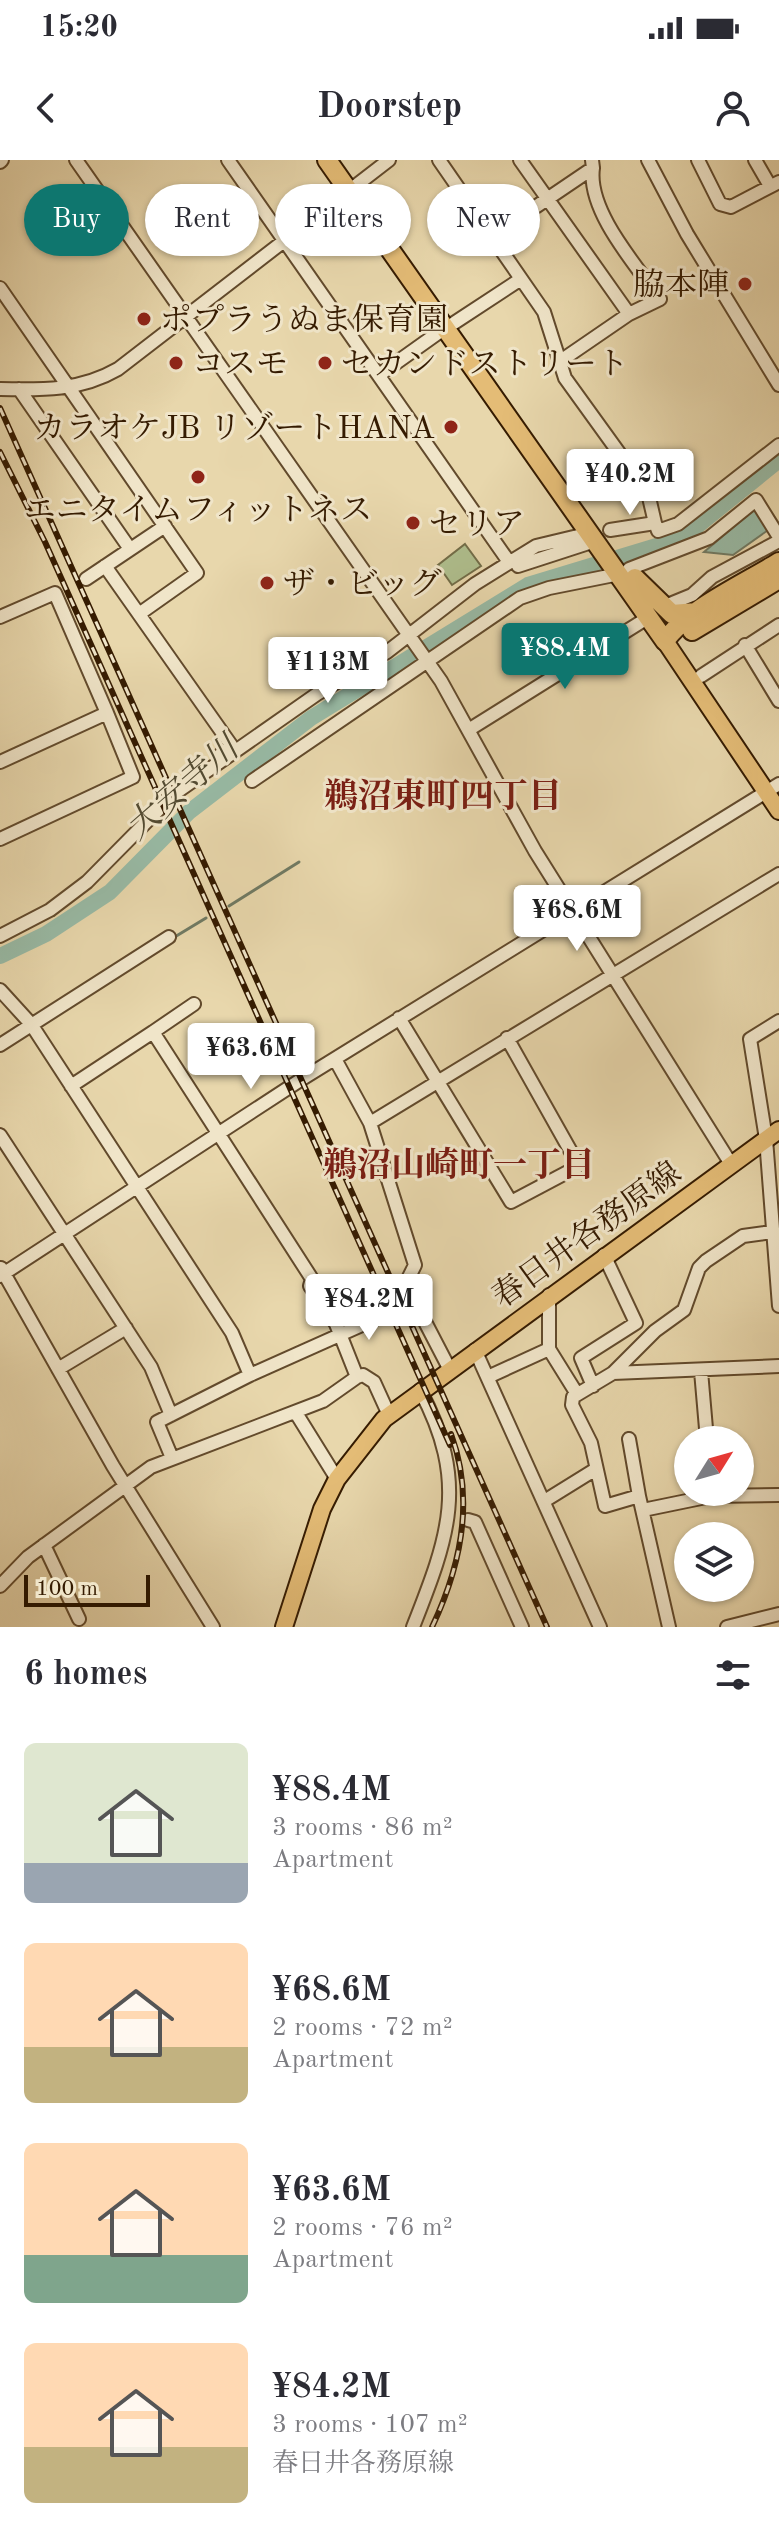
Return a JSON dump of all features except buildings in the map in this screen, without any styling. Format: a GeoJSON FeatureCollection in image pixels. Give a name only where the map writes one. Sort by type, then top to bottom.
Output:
{"type":"FeatureCollection","features":[{"type":"Feature","properties":{"kind":"highway"},"geometry":{"type":"LineString","coordinates":[[327,160],[349,184]]}},
{"type":"Feature","properties":{"kind":"highway"},"geometry":{"type":"LineString","coordinates":[[341,160],[351,184]]}},
{"type":"Feature","properties":{"kind":"highway"},"geometry":{"type":"LineString","coordinates":[[401,256],[671,637]]}},
{"type":"Feature","properties":{"kind":"highway"},"geometry":{"type":"LineString","coordinates":[[671,637],[701,611],[779,562]]}},
{"type":"Feature","properties":{"kind":"highway"},"geometry":{"type":"LineString","coordinates":[[625,571],[672,614],[701,611]]}},
{"type":"Feature","properties":{"kind":"highway"},"geometry":{"type":"LineString","coordinates":[[671,637],[779,579]]}},
{"type":"Feature","properties":{"kind":"main road"},"geometry":{"type":"LineString","coordinates":[[671,637],[701,676],[774,789],[779,811]]}},
{"type":"Feature","properties":{"kind":"main road"},"geometry":{"type":"LineString","coordinates":[[671,637],[774,789]]}},
{"type":"Feature","properties":{"kind":"main road","name":"春日井各務原線"},"geometry":{"type":"LineString","coordinates":[[284,1627],[322,1509],[337,1479],[389,1415],[549,1295],[773,1135]]}},
{"type":"Feature","properties":{"kind":"street"},"geometry":{"type":"LineString","coordinates":[[76,160],[426,659],[470,729],[526,835],[731,1164]]}},
{"type":"Feature","properties":{"kind":"street"},"geometry":{"type":"LineString","coordinates":[[228,160],[275,230]]}},
{"type":"Feature","properties":{"kind":"street"},"geometry":{"type":"LineString","coordinates":[[358,184],[389,160]]}},
{"type":"Feature","properties":{"kind":"street"},"geometry":{"type":"LineString","coordinates":[[439,160],[455,184]]}},
{"type":"Feature","properties":{"kind":"street"},"geometry":{"type":"LineString","coordinates":[[520,160],[629,314]]}},
{"type":"Feature","properties":{"kind":"street"},"geometry":{"type":"LineString","coordinates":[[648,160],[687,234],[779,385]]}},
{"type":"Feature","properties":{"kind":"street"},"geometry":{"type":"LineString","coordinates":[[698,160],[720,204],[731,207],[775,184],[755,160]]}},
{"type":"Feature","properties":{"kind":"street"},"geometry":{"type":"LineString","coordinates":[[540,203],[592,164]]}},
{"type":"Feature","properties":{"kind":"street"},"geometry":{"type":"LineString","coordinates":[[559,362],[629,314],[660,299],[598,207],[591,180],[592,164]]}},
{"type":"Feature","properties":{"kind":"street"},"geometry":{"type":"LineString","coordinates":[[0,389],[69,388],[94,381],[118,369],[275,248]]}},
{"type":"Feature","properties":{"kind":"street"},"geometry":{"type":"LineString","coordinates":[[293,256],[509,562]]}},
{"type":"Feature","properties":{"kind":"street"},"geometry":{"type":"LineString","coordinates":[[505,256],[549,322],[565,378],[648,493],[657,527]]}},
{"type":"Feature","properties":{"kind":"street"},"geometry":{"type":"LineString","coordinates":[[379,375],[521,279]]}},
{"type":"Feature","properties":{"kind":"street"},"geometry":{"type":"LineString","coordinates":[[0,288],[197,573],[139,614]]}},
{"type":"Feature","properties":{"kind":"street"},"geometry":{"type":"LineString","coordinates":[[765,362],[779,355]]}},
{"type":"Feature","properties":{"kind":"street"},"geometry":{"type":"LineString","coordinates":[[19,389],[130,549]]}},
{"type":"Feature","properties":{"kind":"street"},"geometry":{"type":"LineString","coordinates":[[422,624],[430,622],[528,560],[600,539],[678,524],[779,445]]}},
{"type":"Feature","properties":{"kind":"street"},"geometry":{"type":"LineString","coordinates":[[252,781],[426,659],[520,598],[549,588],[625,571],[709,538],[756,500],[774,518],[779,539],[712,577],[692,595],[670,604]]}},
{"type":"Feature","properties":{"kind":"street"},"geometry":{"type":"LineString","coordinates":[[86,579],[165,526]]}},
{"type":"Feature","properties":{"kind":"street"},"geometry":{"type":"LineString","coordinates":[[0,936],[43,914],[87,882],[133,838],[161,805],[410,636],[422,624],[509,562],[536,546],[600,539]]}},
{"type":"Feature","properties":{"kind":"street"},"geometry":{"type":"LineString","coordinates":[[105,566],[231,745],[205,773]]}},
{"type":"Feature","properties":{"kind":"street"},"geometry":{"type":"LineString","coordinates":[[0,617],[55,593],[133,777],[0,839]]}},
{"type":"Feature","properties":{"kind":"street"},"geometry":{"type":"LineString","coordinates":[[470,729],[641,622]]}},
{"type":"Feature","properties":{"kind":"street"},"geometry":{"type":"LineString","coordinates":[[701,676],[779,625]]}},
{"type":"Feature","properties":{"kind":"street"},"geometry":{"type":"LineString","coordinates":[[745,645],[779,701]]}},
{"type":"Feature","properties":{"kind":"street"},"geometry":{"type":"LineString","coordinates":[[0,762],[107,713]]}},
{"type":"Feature","properties":{"kind":"street"},"geometry":{"type":"LineString","coordinates":[[213,1627],[127,1488],[1,1272],[65,1236],[399,1018],[774,789]]}},
{"type":"Feature","properties":{"kind":"street"},"geometry":{"type":"LineString","coordinates":[[370,1123],[779,874]]}},
{"type":"Feature","properties":{"kind":"street"},"geometry":{"type":"LineString","coordinates":[[0,1045],[169,937]]}},
{"type":"Feature","properties":{"kind":"street"},"geometry":{"type":"LineString","coordinates":[[0,990],[31,1024],[232,1333],[250,1375]]}},
{"type":"Feature","properties":{"kind":"street"},"geometry":{"type":"LineString","coordinates":[[71,1086],[194,1004]]}},
{"type":"Feature","properties":{"kind":"street"},"geometry":{"type":"LineString","coordinates":[[399,1018],[511,1202],[579,1166],[507,1038]]}},
{"type":"Feature","properties":{"kind":"street"},"geometry":{"type":"LineString","coordinates":[[779,1021],[750,1039],[773,1135],[772,1232],[779,1306]]}},
{"type":"Feature","properties":{"kind":"street"},"geometry":{"type":"LineString","coordinates":[[153,1032],[312,1279],[310,1286],[342,1335],[357,1377]]}},
{"type":"Feature","properties":{"kind":"street"},"geometry":{"type":"LineString","coordinates":[[335,1059],[370,1123],[415,1265],[408,1279],[409,1291],[449,1368]]}},
{"type":"Feature","properties":{"kind":"street"},"geometry":{"type":"LineString","coordinates":[[0,1135],[151,1367],[171,1415]]}},
{"type":"Feature","properties":{"kind":"street"},"geometry":{"type":"LineString","coordinates":[[674,1499],[605,1506],[591,1443],[572,1405],[577,1394],[613,1373],[655,1331],[684,1310],[699,1268],[743,1236],[772,1232]]}},
{"type":"Feature","properties":{"kind":"street"},"geometry":{"type":"LineString","coordinates":[[593,1386],[581,1358],[636,1323],[604,1255]]}},
{"type":"Feature","properties":{"kind":"street"},"geometry":{"type":"LineString","coordinates":[[549,1295],[549,1349],[577,1394]]}},
{"type":"Feature","properties":{"kind":"street"},"geometry":{"type":"LineString","coordinates":[[172,1458],[157,1422],[250,1375],[382,1316]]}},
{"type":"Feature","properties":{"kind":"street"},"geometry":{"type":"LineString","coordinates":[[58,1369],[126,1328]]}},
{"type":"Feature","properties":{"kind":"street"},"geometry":{"type":"LineString","coordinates":[[490,1376],[549,1349]]}},
{"type":"Feature","properties":{"kind":"street"},"geometry":{"type":"LineString","coordinates":[[475,1350],[490,1376],[546,1500],[600,1627]]}},
{"type":"Feature","properties":{"kind":"street"},"geometry":{"type":"LineString","coordinates":[[613,1373],[779,1366]]}},
{"type":"Feature","properties":{"kind":"street"},"geometry":{"type":"LineString","coordinates":[[701,1371],[706,1426]]}},
{"type":"Feature","properties":{"kind":"street"},"geometry":{"type":"LineString","coordinates":[[0,1586],[44,1545],[127,1488],[151,1467],[296,1413],[323,1401],[363,1375],[372,1379],[389,1415]]}},
{"type":"Feature","properties":{"kind":"street"},"geometry":{"type":"LineString","coordinates":[[413,1627],[446,1538],[451,1486],[442,1445],[420,1390]]}},
{"type":"Feature","properties":{"kind":"street"},"geometry":{"type":"LineString","coordinates":[[296,1413],[337,1479]]}},
{"type":"Feature","properties":{"kind":"street"},"geometry":{"type":"LineString","coordinates":[[629,1439],[669,1627]]}},
{"type":"Feature","properties":{"kind":"street"},"geometry":{"type":"LineString","coordinates":[[546,1500],[596,1469]]}},
{"type":"Feature","properties":{"kind":"street"},"geometry":{"type":"LineString","coordinates":[[754,1495],[779,1495]]}},
{"type":"Feature","properties":{"kind":"street"},"geometry":{"type":"LineString","coordinates":[[468,1520],[475,1522],[522,1627]]}},
{"type":"Feature","properties":{"kind":"street"},"geometry":{"type":"LineString","coordinates":[[44,1545],[79,1619]]}},
{"type":"Feature","properties":{"kind":"street"},"geometry":{"type":"LineString","coordinates":[[727,1627],[779,1614]]}},
{"type":"Feature","properties":{"kind":"shaded area"},"geometry":{"type":"Polygon","coordinates":[[[756,508],[771,528],[733,555],[704,552],[756,508]]]}},
{"type":"Feature","properties":{"kind":"shaded area"},"geometry":{"type":"Polygon","coordinates":[[[465,544],[481,566],[452,585],[438,565],[465,544]]]}},
{"type":"Feature","properties":{"kind":"waterway","name":"大安寺川"},"geometry":{"type":"LineString","coordinates":[[0,956],[46,934],[110,892],[189,812],[311,718],[528,585],[670,542],[696,527],[779,460]]}},
{"type":"Feature","properties":{"kind":"waterway"},"geometry":{"type":"LineString","coordinates":[[229,906],[299,862]]}},
{"type":"Feature","properties":{"kind":"waterway"},"geometry":{"type":"LineString","coordinates":[[173,938],[206,918]]}},
{"type":"Feature","properties":{"kind":"railway"},"geometry":{"type":"LineString","coordinates":[[0,408],[547,1627]]}},
{"type":"Feature","properties":{"kind":"railway"},"geometry":{"type":"LineString","coordinates":[[0,452],[45,542],[450,1445]]}},
{"type":"Feature","properties":{"kind":"railway"},"geometry":{"type":"LineString","coordinates":[[432,1627],[451,1580],[461,1532],[462,1483],[451,1434]]}},
{"type":"Feature","properties":{"kind":"place","name":"脇本陣"},"geometry":{"type":"Point","coordinates":[745,284]}},
{"type":"Feature","properties":{"kind":"place","name":"ポプラうぬま保育園"},"geometry":{"type":"Point","coordinates":[144,319]}},
{"type":"Feature","properties":{"kind":"place","name":"コスモ"},"geometry":{"type":"Point","coordinates":[176,363]}},
{"type":"Feature","properties":{"kind":"place","name":"セカンドストリート"},"geometry":{"type":"Point","coordinates":[325,363]}},
{"type":"Feature","properties":{"kind":"place","name":"カラオケJB リゾートHANA"},"geometry":{"type":"Point","coordinates":[451,427]}},
{"type":"Feature","properties":{"kind":"place","name":"エニタイムフィットネス"},"geometry":{"type":"Point","coordinates":[198,477]}},
{"type":"Feature","properties":{"kind":"place","name":"セリア"},"geometry":{"type":"Point","coordinates":[413,523]}},
{"type":"Feature","properties":{"kind":"place","name":"ザ・ビッグ"},"geometry":{"type":"Point","coordinates":[267,583]}},
{"type":"Feature","properties":{"kind":"district","name":"鵜沼東町四丁目"},"geometry":{"type":"Point","coordinates":[443,795]}},
{"type":"Feature","properties":{"kind":"district","name":"鵜沼山崎町一丁目"},"geometry":{"type":"Point","coordinates":[459,1164]}}]}
